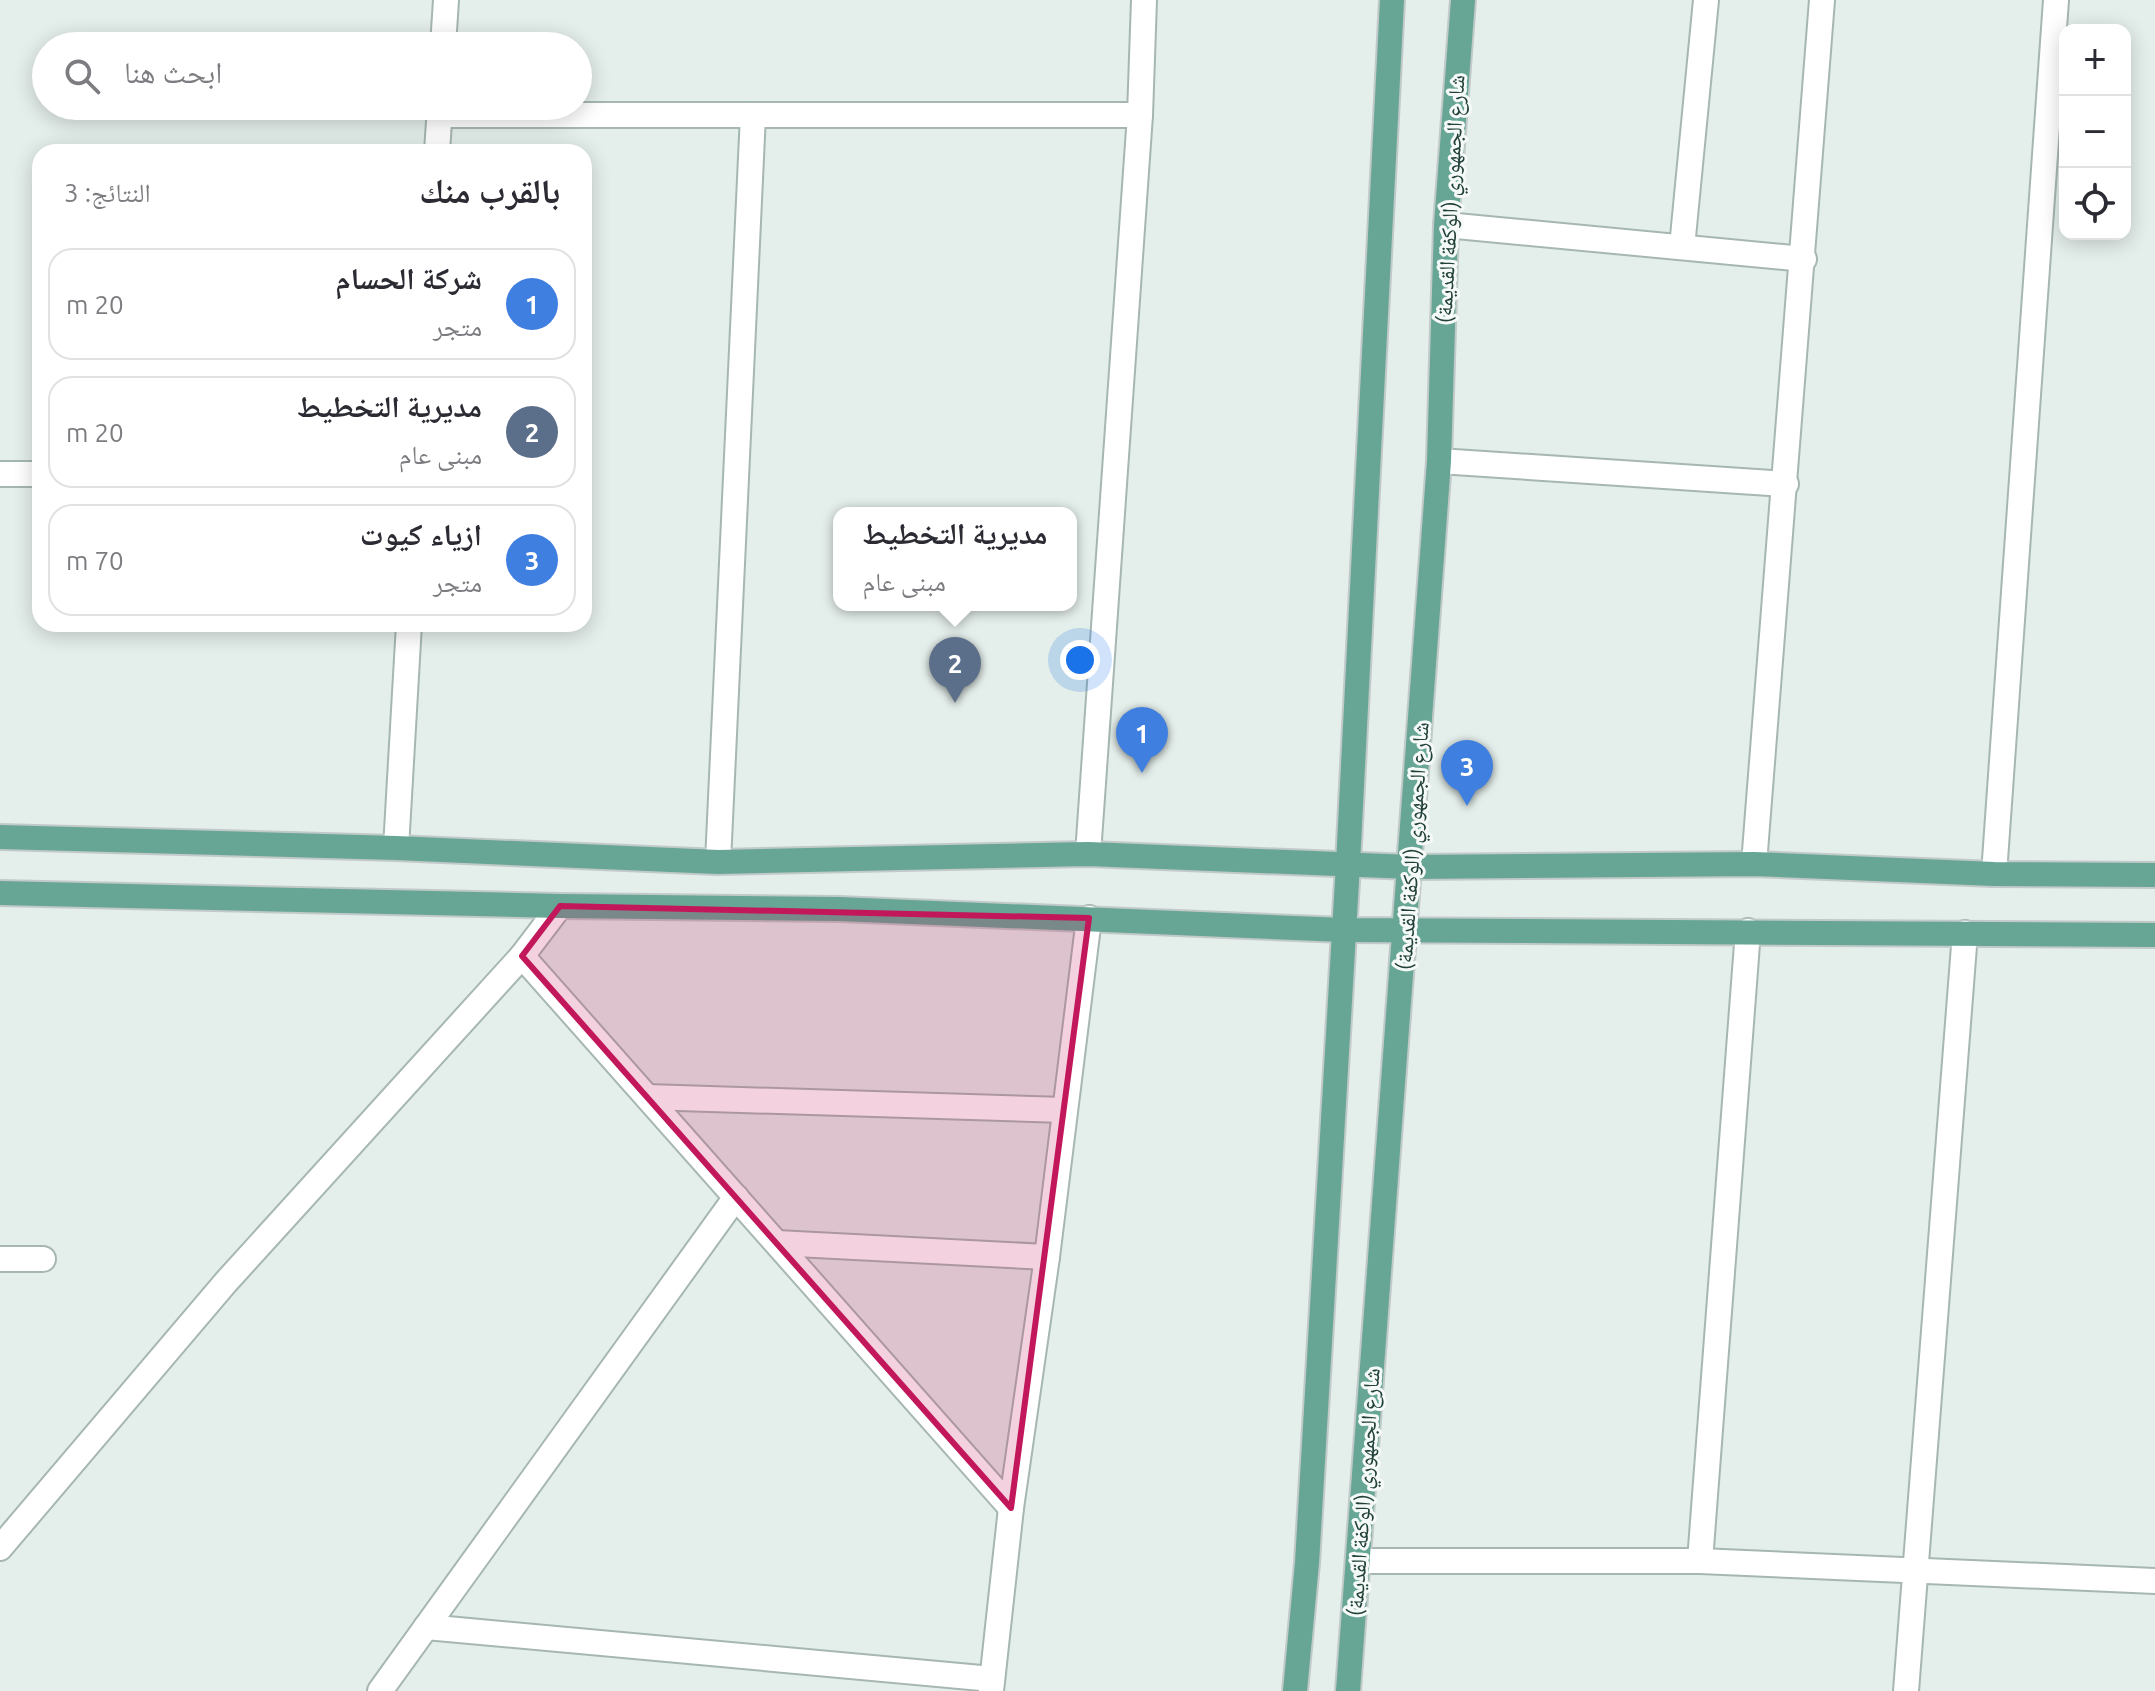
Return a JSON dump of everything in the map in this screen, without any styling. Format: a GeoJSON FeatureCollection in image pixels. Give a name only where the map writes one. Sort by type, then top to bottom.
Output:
{"type":"FeatureCollection","features":[{"type":"Feature","properties":{"kind":"main road"},"geometry":{"type":"LineString","coordinates":[[1295,1691],[1307,1563],[1348,864],[1392,0]]}},
{"type":"Feature","properties":{"kind":"main road","name":"شارع الجمهوري (الوكفة القديمة)"},"geometry":{"type":"LineString","coordinates":[[1348,1691],[1407,928],[1439,461],[1446,225],[1463,0]]}},
{"type":"Feature","properties":{"kind":"main road"},"geometry":{"type":"LineString","coordinates":[[0,837],[396,848],[718,862],[1088,854],[1410,867],[1754,864],[1994,874],[2155,875]]}},
{"type":"Feature","properties":{"kind":"main road"},"geometry":{"type":"LineString","coordinates":[[0,893],[839,909],[1344,930],[2155,935]]}},
{"type":"Feature","properties":{"kind":"street"},"geometry":{"type":"LineString","coordinates":[[444,32],[446,0]]}},
{"type":"Feature","properties":{"kind":"street"},"geometry":{"type":"LineString","coordinates":[[1088,854],[1140,115],[1144,0]]}},
{"type":"Feature","properties":{"kind":"street"},"geometry":{"type":"LineString","coordinates":[[1682,247],[1706,0]]}},
{"type":"Feature","properties":{"kind":"street"},"geometry":{"type":"LineString","coordinates":[[1754,864],[1822,0]]}},
{"type":"Feature","properties":{"kind":"street"},"geometry":{"type":"LineString","coordinates":[[1994,874],[2056,0]]}},
{"type":"Feature","properties":{"kind":"street"},"geometry":{"type":"LineString","coordinates":[[592,113],[1140,115]]}},
{"type":"Feature","properties":{"kind":"street"},"geometry":{"type":"LineString","coordinates":[[718,862],[753,115]]}},
{"type":"Feature","properties":{"kind":"street"},"geometry":{"type":"LineString","coordinates":[[438,144],[439,120]]}},
{"type":"Feature","properties":{"kind":"street"},"geometry":{"type":"LineString","coordinates":[[1446,225],[1804,259]]}},
{"type":"Feature","properties":{"kind":"street"},"geometry":{"type":"LineString","coordinates":[[1439,461],[1786,484]]}},
{"type":"Feature","properties":{"kind":"street"},"geometry":{"type":"LineString","coordinates":[[0,474],[32,474]]}},
{"type":"Feature","properties":{"kind":"street"},"geometry":{"type":"LineString","coordinates":[[396,848],[409,632]]}},
{"type":"Feature","properties":{"kind":"street"},"geometry":{"type":"LineString","coordinates":[[0,1548],[226,1282],[522,956],[560,906]]}},
{"type":"Feature","properties":{"kind":"street"},"geometry":{"type":"LineString","coordinates":[[426,1627],[992,1685],[1011,1508],[1047,1257],[1089,918]]}},
{"type":"Feature","properties":{"kind":"street"},"geometry":{"type":"LineString","coordinates":[[1700,1561],[1748,931]]}},
{"type":"Feature","properties":{"kind":"street"},"geometry":{"type":"LineString","coordinates":[[1906,1691],[1965,933]]}},
{"type":"Feature","properties":{"kind":"street"},"geometry":{"type":"LineString","coordinates":[[522,956],[1011,1508]]}},
{"type":"Feature","properties":{"kind":"street"},"geometry":{"type":"LineString","coordinates":[[647,1097],[1064,1110]]}},
{"type":"Feature","properties":{"kind":"street"},"geometry":{"type":"LineString","coordinates":[[380,1691],[736,1197]]}},
{"type":"Feature","properties":{"kind":"street"},"geometry":{"type":"LineString","coordinates":[[777,1243],[1047,1257]]}},
{"type":"Feature","properties":{"kind":"street"},"geometry":{"type":"LineString","coordinates":[[0,1259],[43,1259]]}},
{"type":"Feature","properties":{"kind":"street"},"geometry":{"type":"LineString","coordinates":[[1358,1561],[1700,1561],[2155,1581]]}},
{"type":"Feature","properties":{"kind":"highlighted area"},"geometry":{"type":"Polygon","coordinates":[[[560,906],[1089,918],[1011,1508],[777,1243],[522,956],[560,906]]]}},
{"type":"Feature","properties":{"kind":"place","name":"مديرية التخطيط"},"geometry":{"type":"Point","coordinates":[955,703]}},
{"type":"Feature","properties":{"kind":"place","name":"شركة الحسام"},"geometry":{"type":"Point","coordinates":[1142,773]}},
{"type":"Feature","properties":{"kind":"place","name":"ازياء كيوت"},"geometry":{"type":"Point","coordinates":[1467,806]}}]}
